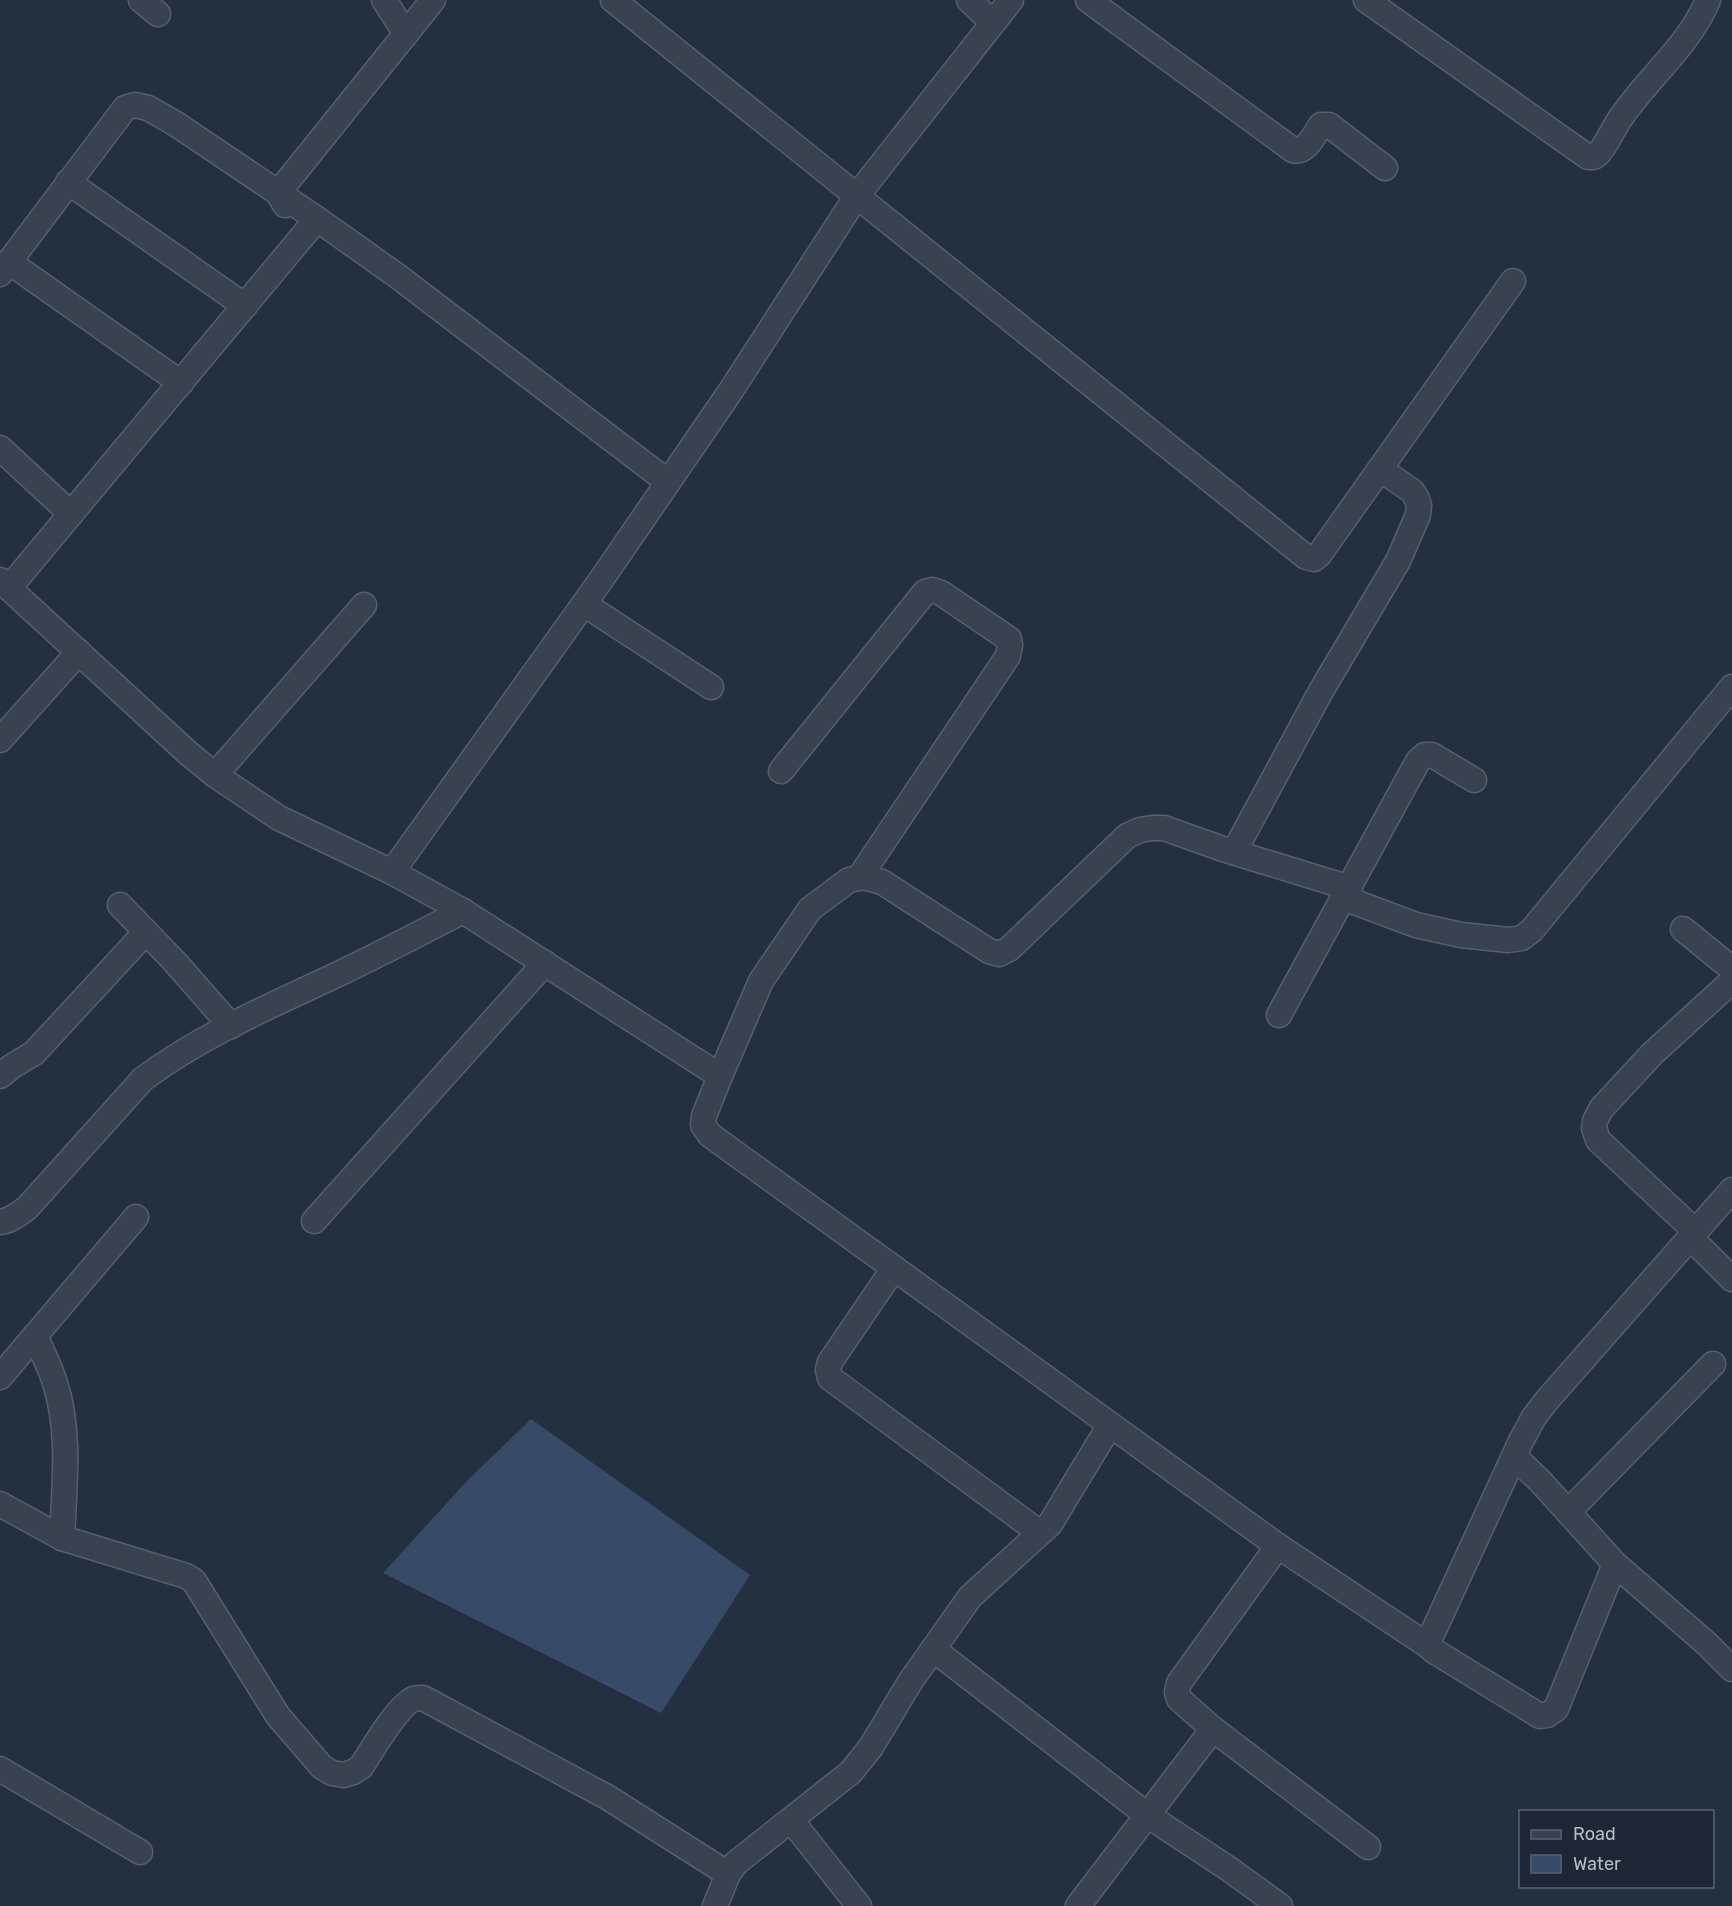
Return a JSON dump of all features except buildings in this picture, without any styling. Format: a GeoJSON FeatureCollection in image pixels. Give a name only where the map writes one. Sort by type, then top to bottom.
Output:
{"type":"FeatureCollection","features":[{"type":"Feature","properties":{"kind":"street"},"geometry":{"type":"LineString","coordinates":[[384,0],[406,34]]}},
{"type":"Feature","properties":{"kind":"street"},"geometry":{"type":"LineString","coordinates":[[278,193],[433,0]]}},
{"type":"Feature","properties":{"kind":"street"},"geometry":{"type":"LineString","coordinates":[[613,0],[1305,557],[1314,558],[1319,555],[1514,281]]}},
{"type":"Feature","properties":{"kind":"street"},"geometry":{"type":"LineString","coordinates":[[969,0],[993,23]]}},
{"type":"Feature","properties":{"kind":"street"},"geometry":{"type":"LineString","coordinates":[[392,872],[584,604],[730,392],[856,197],[1011,0]]}},
{"type":"Feature","properties":{"kind":"street"},"geometry":{"type":"LineString","coordinates":[[1088,0],[1293,150],[1298,152],[1303,150],[1321,125],[1325,124],[1385,168]]}},
{"type":"Feature","properties":{"kind":"street"},"geometry":{"type":"LineString","coordinates":[[1366,0],[1588,157],[1596,156],[1604,146],[1613,127],[1638,92],[1681,44],[1701,15],[1708,0]]}},
{"type":"Feature","properties":{"kind":"street"},"geometry":{"type":"LineString","coordinates":[[181,383],[5,268],[125,108],[135,105],[148,108],[176,124],[317,219],[405,282],[668,482]]}},
{"type":"Feature","properties":{"kind":"street"},"geometry":{"type":"LineString","coordinates":[[68,182],[245,306]]}},
{"type":"Feature","properties":{"kind":"street"},"geometry":{"type":"LineString","coordinates":[[278,193],[302,237]]}},
{"type":"Feature","properties":{"kind":"street"},"geometry":{"type":"LineString","coordinates":[[317,219],[71,514],[5,584],[188,753],[215,775],[279,818],[392,872],[463,911],[720,1076]]}},
{"type":"Feature","properties":{"kind":"street"},"geometry":{"type":"LineString","coordinates":[[0,448],[71,514]]}},
{"type":"Feature","properties":{"kind":"street"},"geometry":{"type":"LineString","coordinates":[[1234,852],[1321,691],[1398,561],[1418,515],[1418,499],[1412,491],[1380,469]]}},
{"type":"Feature","properties":{"kind":"street"},"geometry":{"type":"LineString","coordinates":[[782,771],[925,592],[932,590],[941,592],[1009,639],[1008,656],[859,878]]}},
{"type":"Feature","properties":{"kind":"street"},"geometry":{"type":"LineString","coordinates":[[584,604],[711,687]]}},
{"type":"Feature","properties":{"kind":"street"},"geometry":{"type":"LineString","coordinates":[[215,775],[364,605]]}},
{"type":"Feature","properties":{"kind":"street"},"geometry":{"type":"LineString","coordinates":[[0,740],[79,652]]}},
{"type":"Feature","properties":{"kind":"street"},"geometry":{"type":"LineString","coordinates":[[1615,1564],[1556,1709],[1547,1715],[1540,1716],[1427,1645],[1278,1546],[710,1135],[703,1125],[704,1116],[761,981],[810,909],[849,880],[859,878],[882,882],[989,951],[999,954],[1009,949],[1127,836],[1146,829],[1164,828],[1347,893],[1416,925],[1461,935],[1508,940],[1522,938],[1532,930],[1732,687]]}},
{"type":"Feature","properties":{"kind":"street"},"geometry":{"type":"LineString","coordinates":[[1279,1014],[1418,761],[1425,755],[1432,755],[1474,780]]}},
{"type":"Feature","properties":{"kind":"street"},"geometry":{"type":"LineString","coordinates":[[120,905],[174,961],[231,1026]]}},
{"type":"Feature","properties":{"kind":"street"},"geometry":{"type":"LineString","coordinates":[[0,1222],[5,1222],[27,1208],[143,1079],[200,1041],[463,911]]}},
{"type":"Feature","properties":{"kind":"street"},"geometry":{"type":"LineString","coordinates":[[1683,929],[1732,969]]}},
{"type":"Feature","properties":{"kind":"street"},"geometry":{"type":"LineString","coordinates":[[0,1076],[34,1053],[146,932]]}},
{"type":"Feature","properties":{"kind":"street"},"geometry":{"type":"LineString","coordinates":[[314,1221],[545,963]]}},
{"type":"Feature","properties":{"kind":"street"},"geometry":{"type":"LineString","coordinates":[[1732,981],[1652,1054],[1601,1109],[1594,1128],[1598,1140],[1694,1235],[1732,1279]]}},
{"type":"Feature","properties":{"kind":"street"},"geometry":{"type":"LineString","coordinates":[[1427,1645],[1534,1416],[1732,1190]]}},
{"type":"Feature","properties":{"kind":"street"},"geometry":{"type":"LineString","coordinates":[[0,1377],[136,1217]]}},
{"type":"Feature","properties":{"kind":"street"},"geometry":{"type":"LineString","coordinates":[[894,1268],[830,1362],[828,1370],[830,1378],[1040,1533]]}},
{"type":"Feature","properties":{"kind":"street"},"geometry":{"type":"LineString","coordinates":[[35,1336],[55,1382],[61,1406],[64,1436],[62,1538]]}},
{"type":"Feature","properties":{"kind":"street"},"geometry":{"type":"LineString","coordinates":[[1568,1512],[1713,1364]]}},
{"type":"Feature","properties":{"kind":"street"},"geometry":{"type":"LineString","coordinates":[[715,1906],[728,1874],[744,1856],[851,1772],[871,1747],[910,1682],[970,1597],[1050,1524],[1110,1425]]}},
{"type":"Feature","properties":{"kind":"street"},"geometry":{"type":"LineString","coordinates":[[1515,1457],[1541,1482],[1615,1564],[1707,1644],[1732,1669]]}},
{"type":"Feature","properties":{"kind":"street"},"geometry":{"type":"LineString","coordinates":[[0,1504],[62,1538],[186,1576],[194,1581],[278,1716],[322,1767],[333,1773],[344,1775],[353,1773],[361,1767],[407,1702],[415,1698],[423,1698],[607,1797],[728,1874]]}},
{"type":"Feature","properties":{"kind":"street"},"geometry":{"type":"LineString","coordinates":[[1278,1546],[1179,1683],[1177,1692],[1179,1699],[1368,1848]]}},
{"type":"Feature","properties":{"kind":"street"},"geometry":{"type":"LineString","coordinates":[[933,1648],[1147,1815],[1280,1906]]}},
{"type":"Feature","properties":{"kind":"street"},"geometry":{"type":"LineString","coordinates":[[1078,1906],[1213,1728]]}},
{"type":"Feature","properties":{"kind":"street"},"geometry":{"type":"LineString","coordinates":[[0,1769],[140,1852]]}},
{"type":"Feature","properties":{"kind":"street"},"geometry":{"type":"LineString","coordinates":[[791,1820],[859,1906]]}},
{"type":"Feature","properties":{"kind":"water"},"geometry":{"type":"Polygon","coordinates":[[[531,1419],[750,1575],[661,1713],[383,1573],[467,1481],[531,1419]]]}}]}
